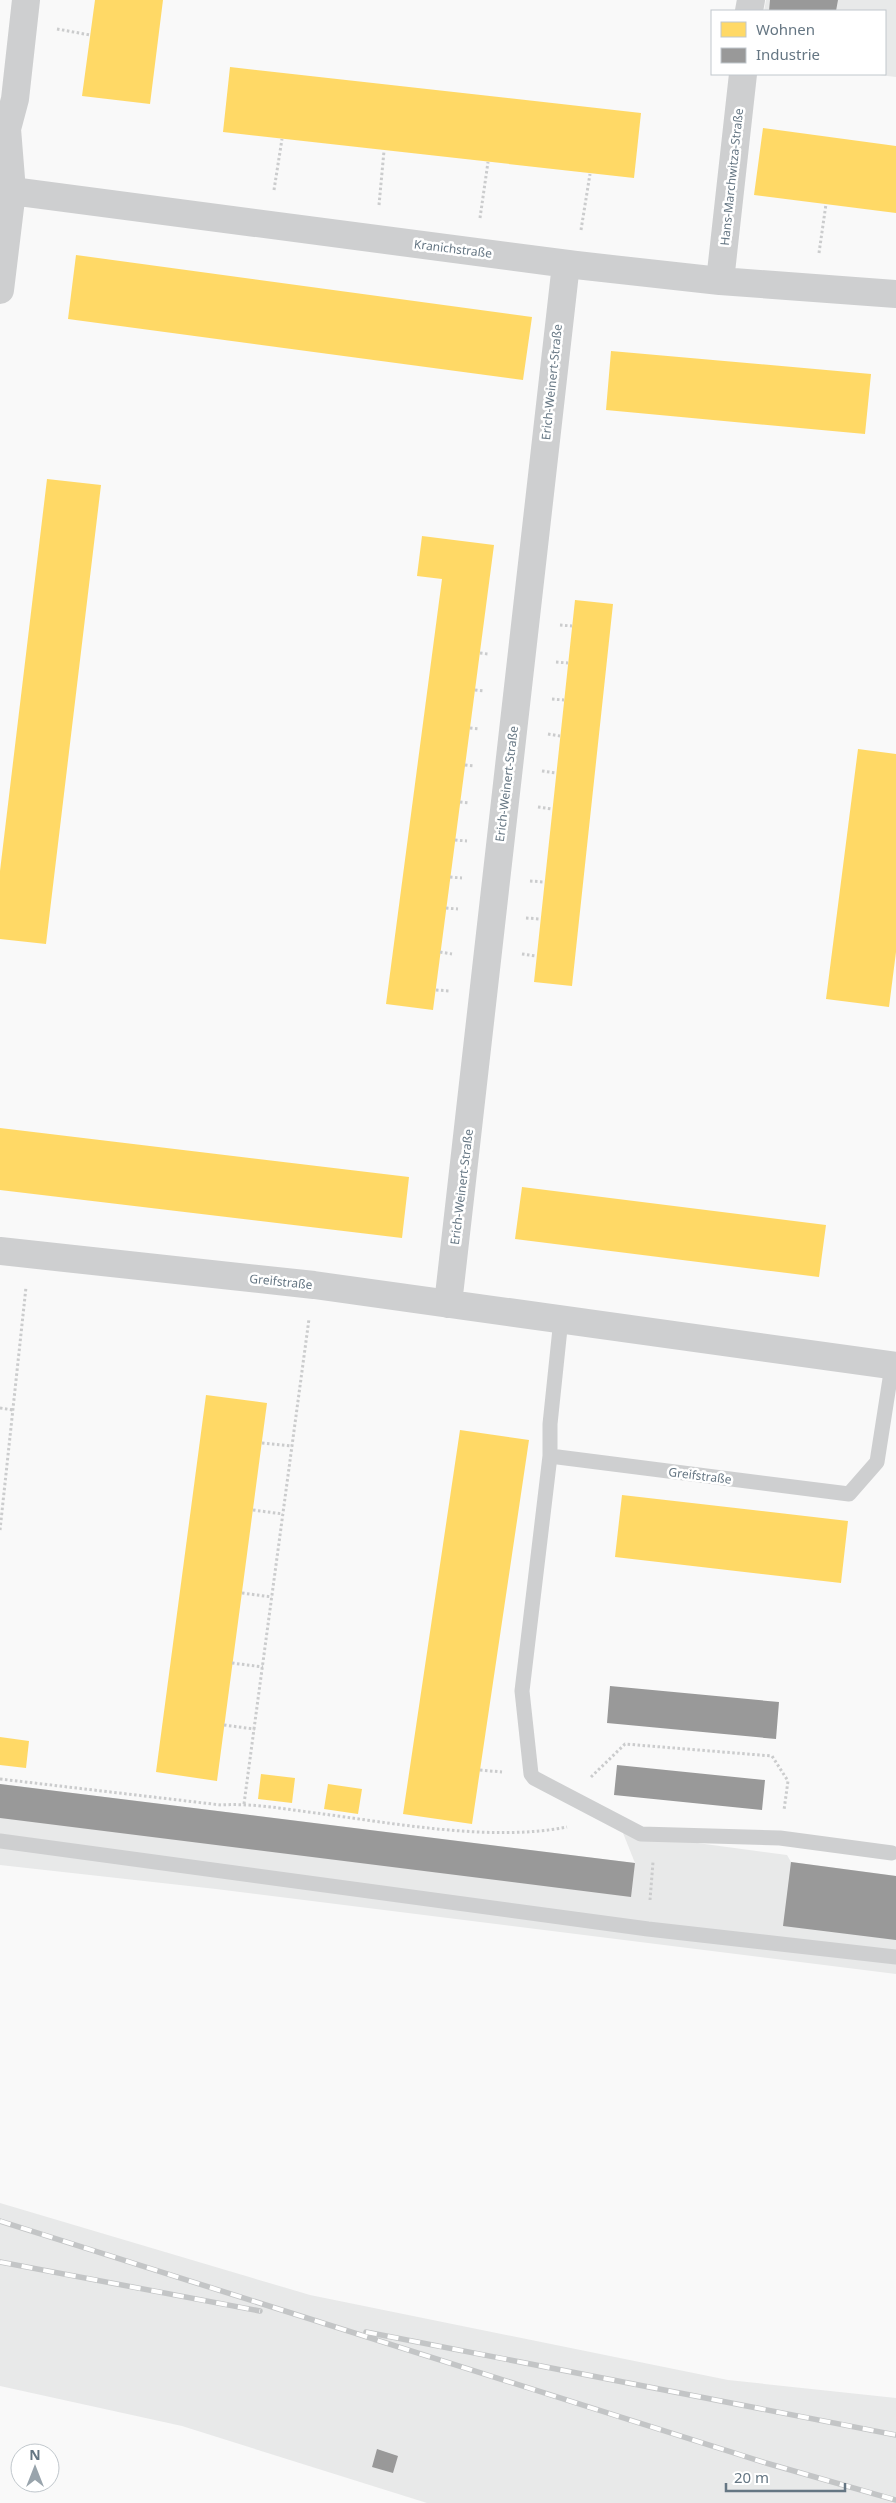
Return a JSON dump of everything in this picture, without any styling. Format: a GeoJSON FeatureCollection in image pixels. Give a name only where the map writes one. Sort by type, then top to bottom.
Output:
{"type":"FeatureCollection","features":[{"type":"Feature","properties":{"kind":"street"},"geometry":{"type":"LineString","coordinates":[[0,290],[12,191],[4,127],[15,99],[26,0]]}},
{"type":"Feature","properties":{"kind":"street","name":"Hans-Marchwitza-Straße"},"geometry":{"type":"LineString","coordinates":[[720,281],[743,75]]}},
{"type":"Feature","properties":{"kind":"street","name":"Kranichstraße"},"geometry":{"type":"LineString","coordinates":[[12,191],[571,265],[720,281],[896,294]]}},
{"type":"Feature","properties":{"kind":"street","name":"Erich-Weinert-Straße"},"geometry":{"type":"LineString","coordinates":[[448,1304],[571,265]]}},
{"type":"Feature","properties":{"kind":"street","name":"Greifstraße"},"geometry":{"type":"LineString","coordinates":[[0,1251],[314,1285],[894,1366]]}},
{"type":"Feature","properties":{"kind":"lane"},"geometry":{"type":"LineString","coordinates":[[562,1320],[550,1424],[550,1456],[522,1691],[531,1774],[534,1778],[641,1834],[655,1836],[780,1838],[892,1853]]}},
{"type":"Feature","properties":{"kind":"lane","name":"Greifstraße"},"geometry":{"type":"LineString","coordinates":[[550,1456],[849,1494],[877,1462],[894,1366]]}},
{"type":"Feature","properties":{"kind":"lane"},"geometry":{"type":"LineString","coordinates":[[0,1841],[648,1929],[896,1957]]}},
{"type":"Feature","properties":{"kind":"path"},"geometry":{"type":"LineString","coordinates":[[268,224],[282,139]]}},
{"type":"Feature","properties":{"kind":"path"},"geometry":{"type":"LineString","coordinates":[[375,239],[384,151]]}},
{"type":"Feature","properties":{"kind":"path"},"geometry":{"type":"LineString","coordinates":[[476,252],[488,162]]}},
{"type":"Feature","properties":{"kind":"path"},"geometry":{"type":"LineString","coordinates":[[571,265],[590,174]]}},
{"type":"Feature","properties":{"kind":"path"},"geometry":{"type":"LineString","coordinates":[[814,287],[826,204]]}},
{"type":"Feature","properties":{"kind":"path"},"geometry":{"type":"LineString","coordinates":[[0,1530],[30,1254]]}},
{"type":"Feature","properties":{"kind":"path"},"geometry":{"type":"LineString","coordinates":[[244,1804],[314,1285]]}},
{"type":"Feature","properties":{"kind":"path"},"geometry":{"type":"LineString","coordinates":[[0,1408],[13,1410]]}},
{"type":"Feature","properties":{"kind":"path"},"geometry":{"type":"LineString","coordinates":[[262,1442],[292,1446]]}},
{"type":"Feature","properties":{"kind":"path"},"geometry":{"type":"LineString","coordinates":[[0,1487],[5,1487]]}},
{"type":"Feature","properties":{"kind":"path"},"geometry":{"type":"LineString","coordinates":[[253,1510],[283,1514]]}},
{"type":"Feature","properties":{"kind":"path"},"geometry":{"type":"LineString","coordinates":[[242,1593],[272,1596]]}},
{"type":"Feature","properties":{"kind":"path"},"geometry":{"type":"LineString","coordinates":[[232,1663],[262,1667]]}},
{"type":"Feature","properties":{"kind":"path"},"geometry":{"type":"LineString","coordinates":[[224,1725],[254,1729]]}},
{"type":"Feature","properties":{"kind":"path"},"geometry":{"type":"LineString","coordinates":[[570,1797],[624,1744],[772,1756],[788,1782],[780,1838]]}},
{"type":"Feature","properties":{"kind":"path"},"geometry":{"type":"LineString","coordinates":[[0,1779],[221,1805],[244,1804],[406,1825],[490,1832],[545,1832],[612,1819]]}},
{"type":"Feature","properties":{"kind":"path"},"geometry":{"type":"LineString","coordinates":[[648,1929],[655,1836]]}},
{"type":"Feature","properties":{"kind":"shaded area"},"geometry":{"type":"Polygon","coordinates":[[[766,0],[896,0],[896,77],[879,75],[886,75],[886,10],[764,10],[766,0]]]}},
{"type":"Feature","properties":{"kind":"shaded area"},"geometry":{"type":"Polygon","coordinates":[[[0,1784],[635,1863],[623,1833],[787,1855],[791,1862],[896,1876],[896,1974],[216,1889],[0,1865],[0,1784]]]}},
{"type":"Feature","properties":{"kind":"shaded area"},"geometry":{"type":"Polygon","coordinates":[[[0,2203],[310,2295],[728,2380],[896,2398],[896,2503],[427,2503],[182,2426],[0,2386],[0,2203]]]}},
{"type":"Feature","properties":{"kind":"building: Wohnen"},"geometry":{"type":"Polygon","coordinates":[[[95,0],[163,0],[150,104],[82,96],[95,0]]]}},
{"type":"Feature","properties":{"kind":"building: Wohnen"},"geometry":{"type":"Polygon","coordinates":[[[230,67],[641,113],[634,178],[223,132],[230,67]]]}},
{"type":"Feature","properties":{"kind":"building: Wohnen"},"geometry":{"type":"Polygon","coordinates":[[[763,128],[896,146],[896,213],[754,195],[763,128]]]}},
{"type":"Feature","properties":{"kind":"building: Wohnen"},"geometry":{"type":"Polygon","coordinates":[[[76,255],[532,317],[523,380],[68,319],[76,255]]]}},
{"type":"Feature","properties":{"kind":"building: Wohnen"},"geometry":{"type":"Polygon","coordinates":[[[611,351],[871,374],[865,434],[606,410],[611,351]]]}},
{"type":"Feature","properties":{"kind":"building: Wohnen"},"geometry":{"type":"Polygon","coordinates":[[[47,479],[101,485],[46,944],[0,939],[0,871],[47,479]]]}},
{"type":"Feature","properties":{"kind":"building: Wohnen"},"geometry":{"type":"Polygon","coordinates":[[[422,536],[494,545],[433,1010],[386,1004],[442,579],[417,576],[422,536]]]}},
{"type":"Feature","properties":{"kind":"building: Wohnen"},"geometry":{"type":"Polygon","coordinates":[[[575,600],[613,604],[572,986],[534,982],[575,600]]]}},
{"type":"Feature","properties":{"kind":"building: Wohnen"},"geometry":{"type":"Polygon","coordinates":[[[858,749],[896,754],[896,952],[889,1007],[826,999],[858,749]]]}},
{"type":"Feature","properties":{"kind":"building: Wohnen"},"geometry":{"type":"Polygon","coordinates":[[[0,1128],[409,1177],[402,1238],[0,1190],[0,1128]]]}},
{"type":"Feature","properties":{"kind":"building: Wohnen"},"geometry":{"type":"Polygon","coordinates":[[[522,1187],[826,1225],[819,1277],[515,1239],[522,1187]]]}},
{"type":"Feature","properties":{"kind":"building: Wohnen"},"geometry":{"type":"Polygon","coordinates":[[[206,1395],[267,1403],[217,1781],[156,1772],[206,1395]]]}},
{"type":"Feature","properties":{"kind":"building: Wohnen"},"geometry":{"type":"Polygon","coordinates":[[[460,1430],[529,1440],[472,1824],[403,1814],[460,1430]]]}},
{"type":"Feature","properties":{"kind":"building: Wohnen"},"geometry":{"type":"Polygon","coordinates":[[[622,1495],[848,1521],[841,1583],[615,1557],[622,1495]]]}},
{"type":"Feature","properties":{"kind":"building: Wohnen"},"geometry":{"type":"Polygon","coordinates":[[[0,1737],[29,1741],[26,1768],[0,1765],[0,1737]]]}},
{"type":"Feature","properties":{"kind":"building: Wohnen"},"geometry":{"type":"Polygon","coordinates":[[[261,1774],[295,1778],[292,1803],[258,1799],[261,1774]]]}},
{"type":"Feature","properties":{"kind":"building: Wohnen"},"geometry":{"type":"Polygon","coordinates":[[[328,1784],[362,1789],[358,1814],[324,1809],[328,1784]]]}},
{"type":"Feature","properties":{"kind":"building: Industrie"},"geometry":{"type":"Polygon","coordinates":[[[770,0],[838,0],[836,10],[769,10],[770,0]]]}},
{"type":"Feature","properties":{"kind":"building: Industrie"},"geometry":{"type":"Polygon","coordinates":[[[610,1686],[779,1702],[776,1739],[607,1723],[610,1686]]]}},
{"type":"Feature","properties":{"kind":"building: Industrie"},"geometry":{"type":"Polygon","coordinates":[[[617,1765],[765,1780],[762,1810],[614,1795],[617,1765]]]}},
{"type":"Feature","properties":{"kind":"building: Industrie"},"geometry":{"type":"Polygon","coordinates":[[[0,1784],[635,1863],[631,1897],[0,1818],[0,1784]]]}},
{"type":"Feature","properties":{"kind":"building: Industrie"},"geometry":{"type":"Polygon","coordinates":[[[791,1862],[896,1876],[896,1940],[783,1926],[791,1862]]]}},
{"type":"Feature","properties":{"kind":"building: Industrie"},"geometry":{"type":"Polygon","coordinates":[[[377,2449],[398,2456],[393,2473],[372,2467],[377,2449]]]}},
{"type":"Feature","properties":{"kind":"railway"},"geometry":{"type":"LineString","coordinates":[[0,2221],[766,2463],[896,2500]]}},
{"type":"Feature","properties":{"kind":"railway"},"geometry":{"type":"LineString","coordinates":[[0,2262],[260,2311]]}},
{"type":"Feature","properties":{"kind":"railway"},"geometry":{"type":"LineString","coordinates":[[366,2332],[896,2435]]}}]}
